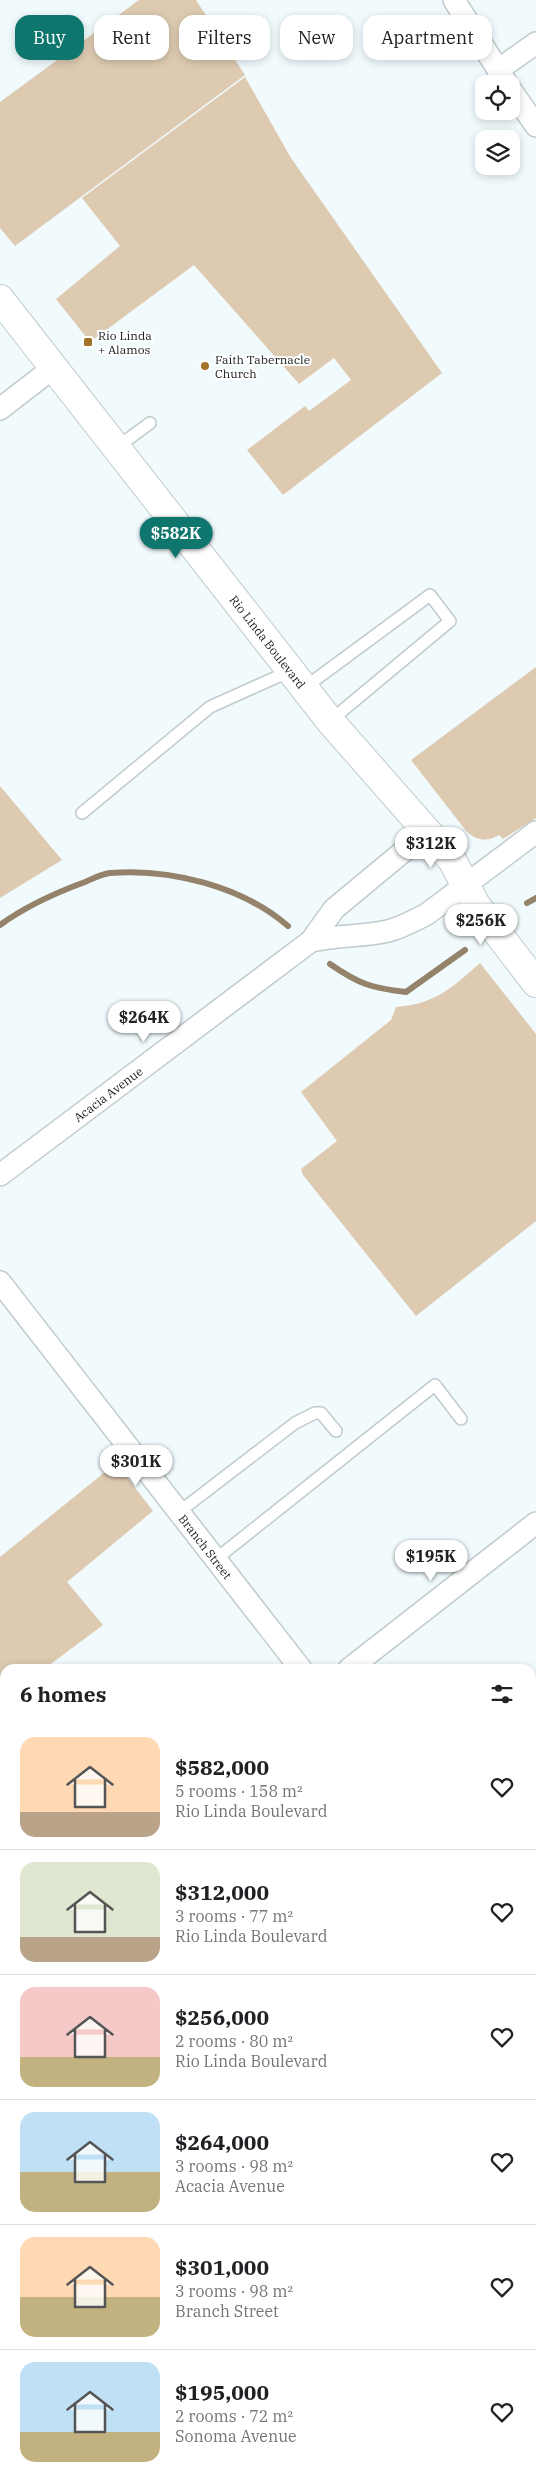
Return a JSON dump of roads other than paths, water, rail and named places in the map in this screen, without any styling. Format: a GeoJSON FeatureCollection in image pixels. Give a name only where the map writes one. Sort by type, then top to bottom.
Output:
{"type":"FeatureCollection","features":[{"type":"Feature","properties":{"kind":"main road","name":"Rio Linda Boulevard"},"geometry":{"type":"LineString","coordinates":[[0,299],[330,721],[452,860],[476,905],[536,983]]}},
{"type":"Feature","properties":{"kind":"street"},"geometry":{"type":"LineString","coordinates":[[454,0],[501,75]]}},
{"type":"Feature","properties":{"kind":"street"},"geometry":{"type":"LineString","coordinates":[[504,75],[536,43]]}},
{"type":"Feature","properties":{"kind":"street"},"geometry":{"type":"LineString","coordinates":[[520,103],[536,126]]}},
{"type":"Feature","properties":{"kind":"street"},"geometry":{"type":"LineString","coordinates":[[0,409],[53,368]]}},
{"type":"Feature","properties":{"kind":"street","name":"Acacia Avenue"},"geometry":{"type":"LineString","coordinates":[[0,1175],[311,941],[334,909],[428,832]]}},
{"type":"Feature","properties":{"kind":"street","name":"Acacia Avenue"},"geometry":{"type":"LineString","coordinates":[[311,941],[330,937],[389,931],[427,914],[536,832]]}},
{"type":"Feature","properties":{"kind":"street","name":"Branch Street"},"geometry":{"type":"LineString","coordinates":[[0,1282],[297,1664]]}},
{"type":"Feature","properties":{"kind":"street"},"geometry":{"type":"LineString","coordinates":[[355,1664],[536,1523]]}},
{"type":"Feature","properties":{"kind":"lane"},"geometry":{"type":"LineString","coordinates":[[116,448],[150,423]]}},
{"type":"Feature","properties":{"kind":"lane"},"geometry":{"type":"LineString","coordinates":[[82,813],[210,707],[297,679],[430,595],[450,621],[330,721]]}},
{"type":"Feature","properties":{"kind":"lane"},"geometry":{"type":"LineString","coordinates":[[216,1559],[435,1385],[461,1419]]}},
{"type":"Feature","properties":{"kind":"lane"},"geometry":{"type":"LineString","coordinates":[[179,1512],[295,1423],[315,1413],[321,1414],[336,1431]]}},
{"type":"Feature","properties":{"kind":"waterway"},"geometry":{"type":"LineString","coordinates":[[0,925],[41,900],[103,874],[133,872],[180,877],[227,890],[270,912],[288,926]]}},
{"type":"Feature","properties":{"kind":"waterway"},"geometry":{"type":"LineString","coordinates":[[527,903],[536,898]]}},
{"type":"Feature","properties":{"kind":"waterway"},"geometry":{"type":"LineString","coordinates":[[330,964],[366,984],[383,989],[406,992],[465,950]]}},
{"type":"Feature","properties":{"kind":"place","name":"Rio Linda + Alamos"},"geometry":{"type":"Point","coordinates":[88,342]}},
{"type":"Feature","properties":{"kind":"place","name":"Faith Tabernacle Church"},"geometry":{"type":"Point","coordinates":[205,366]}}]}
